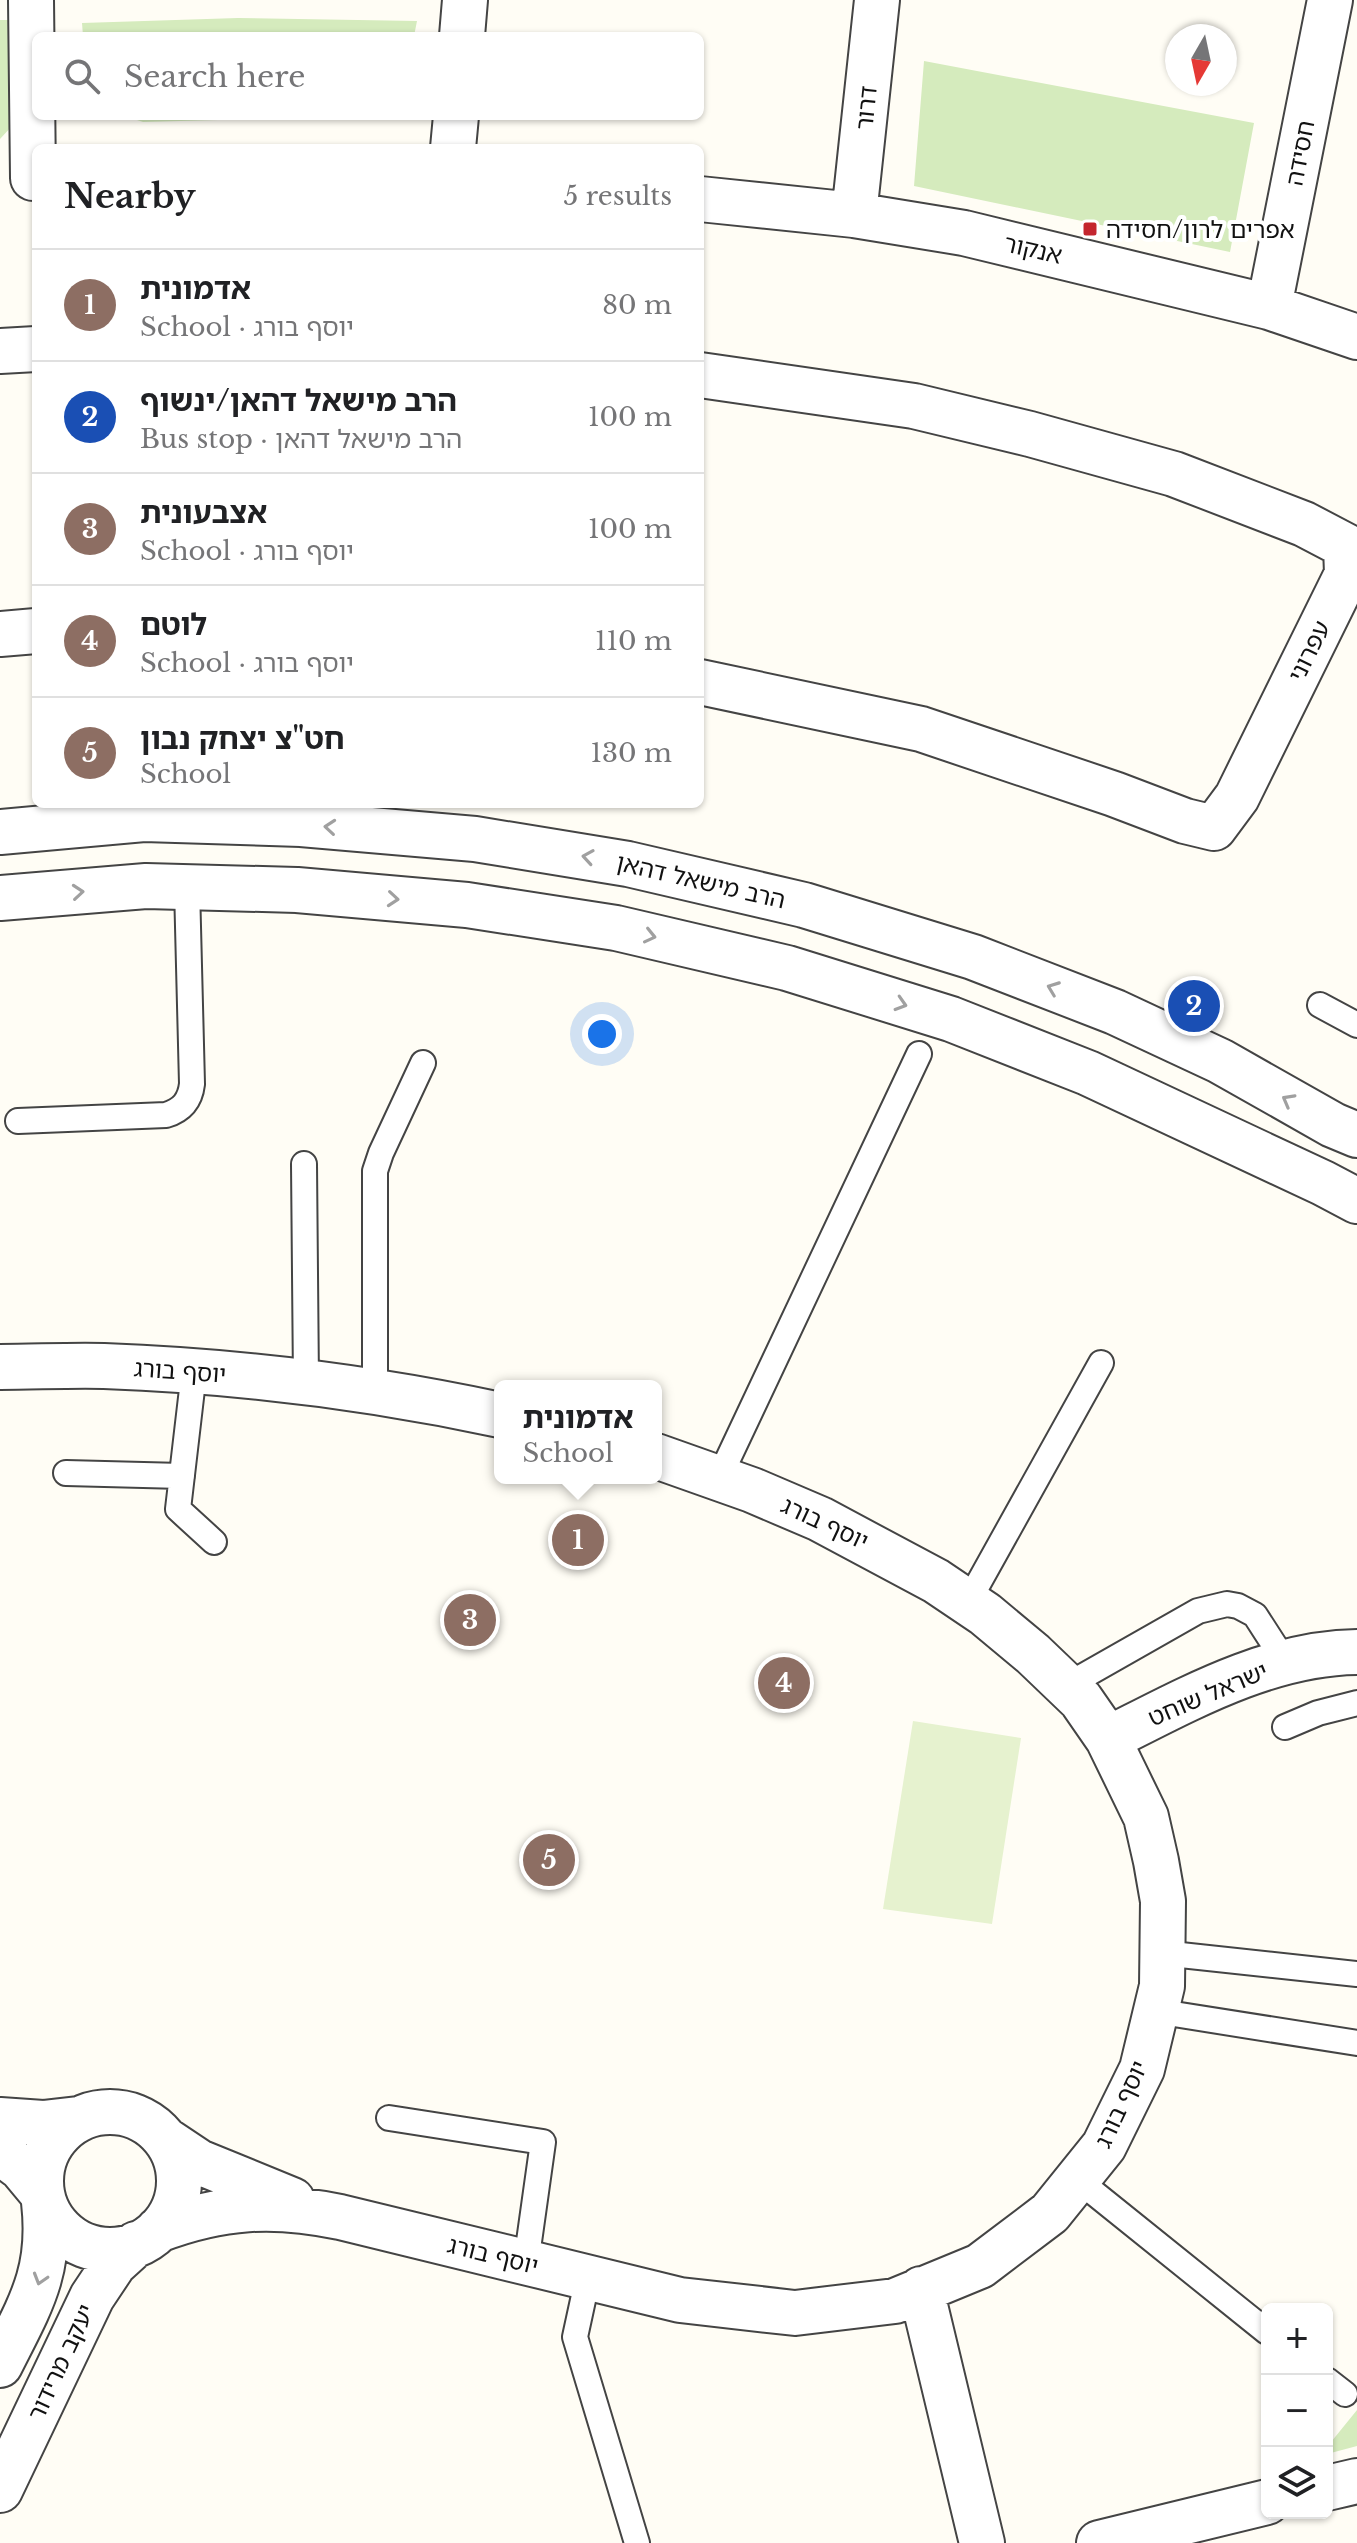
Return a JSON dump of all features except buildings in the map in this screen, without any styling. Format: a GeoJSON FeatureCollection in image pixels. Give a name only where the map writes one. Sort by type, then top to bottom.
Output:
{"type":"FeatureCollection","features":[{"type":"Feature","properties":{"kind":"street"},"geometry":{"type":"LineString","coordinates":[[23,178],[31,0]]}},
{"type":"Feature","properties":{"kind":"street"},"geometry":{"type":"LineString","coordinates":[[462,32],[465,0]]}},
{"type":"Feature","properties":{"kind":"street","name":"דרור"},"geometry":{"type":"LineString","coordinates":[[854,215],[877,0]]}},
{"type":"Feature","properties":{"kind":"street","name":"חסידה"},"geometry":{"type":"LineString","coordinates":[[1269,307],[1330,0]]}},
{"type":"Feature","properties":{"kind":"street"},"geometry":{"type":"LineString","coordinates":[[453,144],[456,120]]}},
{"type":"Feature","properties":{"kind":"street","name":"אנקור"},"geometry":{"type":"LineString","coordinates":[[704,199],[854,215],[964,233],[1269,307],[1357,337]]}},
{"type":"Feature","properties":{"kind":"street"},"geometry":{"type":"LineString","coordinates":[[0,351],[32,349]]}},
{"type":"Feature","properties":{"kind":"street","name":"עפרוני"},"geometry":{"type":"LineString","coordinates":[[704,376],[914,406],[1174,474],[1304,524],[1346,546],[1347,574],[1237,797],[1214,828],[1185,821],[921,729],[704,683]]}},
{"type":"Feature","properties":{"kind":"street"},"geometry":{"type":"LineString","coordinates":[[0,634],[32,631]]}},
{"type":"Feature","properties":{"kind":"street","name":"הרב מישאל דהאן"},"geometry":{"type":"LineString","coordinates":[[0,832],[144,819],[301,824],[475,839],[628,864],[804,905],[973,957],[1128,1018],[1220,1061],[1333,1125],[1357,1135]]}},
{"type":"Feature","properties":{"kind":"street"},"geometry":{"type":"LineString","coordinates":[[0,898],[146,886],[297,890],[467,905],[616,928],[787,968],[951,1019],[1088,1073],[1357,1201]]}},
{"type":"Feature","properties":{"kind":"street","name":"יוסף בורג"},"geometry":{"type":"LineString","coordinates":[[0,1367],[103,1366],[194,1372],[375,1392],[494,1414]]}},
{"type":"Feature","properties":{"kind":"street","name":"יוסף בורג"},"geometry":{"type":"LineString","coordinates":[[147,2237],[202,2215],[242,2208],[288,2208],[340,2217],[680,2300],[795,2313],[895,2301],[980,2266],[1050,2213],[1104,2146],[1142,2069],[1162,1986],[1163,1901],[1146,1817],[1108,1739],[1081,1700],[1033,1654],[968,1602],[895,1558],[820,1519],[662,1458]]}},
{"type":"Feature","properties":{"kind":"street","name":"ישראל שוחט"},"geometry":{"type":"LineString","coordinates":[[1108,1739],[1192,1697],[1264,1667],[1332,1652],[1357,1652]]}},
{"type":"Feature","properties":{"kind":"street"},"geometry":{"type":"LineString","coordinates":[[0,2120],[43,2123],[120,2112],[151,2125],[166,2140],[176,2159],[178,2192],[171,2213],[147,2237],[110,2250],[78,2242],[53,2222],[42,2197],[21,2168],[0,2152]]}},
{"type":"Feature","properties":{"kind":"street"},"geometry":{"type":"LineString","coordinates":[[0,2365],[42,2276],[46,2247],[41,2170],[48,2149],[60,2132],[78,2119]]}},
{"type":"Feature","properties":{"kind":"street","name":"יוסף בורג"},"geometry":{"type":"LineString","coordinates":[[166,2140],[184,2153],[225,2173],[340,2217]]}},
{"type":"Feature","properties":{"kind":"street","name":"יעקב מרידור"},"geometry":{"type":"LineString","coordinates":[[0,2490],[92,2297],[114,2264],[147,2237]]}},
{"type":"Feature","properties":{"kind":"street"},"geometry":{"type":"LineString","coordinates":[[921,2289],[982,2543]]}},
{"type":"Feature","properties":{"kind":"street"},"geometry":{"type":"LineString","coordinates":[[1333,2487],[1357,2481]]}},
{"type":"Feature","properties":{"kind":"street"},"geometry":{"type":"LineString","coordinates":[[1099,2543],[1191,2532],[1261,2504]]}},
{"type":"Feature","properties":{"kind":"lane"},"geometry":{"type":"LineString","coordinates":[[18,1121],[166,1115],[184,1105],[192,1084],[187,887]]}},
{"type":"Feature","properties":{"kind":"lane"},"geometry":{"type":"LineString","coordinates":[[1320,1005],[1357,1025]]}},
{"type":"Feature","properties":{"kind":"lane"},"geometry":{"type":"LineString","coordinates":[[719,1478],[919,1054]]}},
{"type":"Feature","properties":{"kind":"lane"},"geometry":{"type":"LineString","coordinates":[[375,1392],[375,1171],[423,1063]]}},
{"type":"Feature","properties":{"kind":"lane"},"geometry":{"type":"LineString","coordinates":[[304,1164],[306,1383]]}},
{"type":"Feature","properties":{"kind":"lane"},"geometry":{"type":"LineString","coordinates":[[968,1602],[1101,1363]]}},
{"type":"Feature","properties":{"kind":"lane"},"geometry":{"type":"LineString","coordinates":[[194,1372],[178,1509],[214,1542]]}},
{"type":"Feature","properties":{"kind":"lane"},"geometry":{"type":"LineString","coordinates":[[66,1473],[182,1476]]}},
{"type":"Feature","properties":{"kind":"lane"},"geometry":{"type":"LineString","coordinates":[[1066,1686],[1198,1611],[1227,1604],[1255,1615],[1286,1663]]}},
{"type":"Feature","properties":{"kind":"lane"},"geometry":{"type":"LineString","coordinates":[[1285,1727],[1318,1713],[1357,1703]]}},
{"type":"Feature","properties":{"kind":"lane"},"geometry":{"type":"LineString","coordinates":[[1162,1953],[1357,1974]]}},
{"type":"Feature","properties":{"kind":"lane"},"geometry":{"type":"LineString","coordinates":[[1155,2011],[1357,2043]]}},
{"type":"Feature","properties":{"kind":"lane"},"geometry":{"type":"LineString","coordinates":[[389,2118],[543,2142],[526,2263]]}},
{"type":"Feature","properties":{"kind":"lane"},"geometry":{"type":"LineString","coordinates":[[1078,2180],[1261,2327]]}},
{"type":"Feature","properties":{"kind":"lane"},"geometry":{"type":"LineString","coordinates":[[588,2277],[575,2337],[637,2543]]}},
{"type":"Feature","properties":{"kind":"green space"},"geometry":{"type":"Polygon","coordinates":[[[238,18],[417,21],[415,32],[83,32],[82,23],[238,18]]]}},
{"type":"Feature","properties":{"kind":"green space"},"geometry":{"type":"Polygon","coordinates":[[[0,20],[8,20],[12,126],[0,139],[0,20]]]}},
{"type":"Feature","properties":{"kind":"green space"},"geometry":{"type":"Polygon","coordinates":[[[924,61],[1254,123],[1230,252],[914,186],[924,61]]]}},
{"type":"Feature","properties":{"kind":"green space"},"geometry":{"type":"Polygon","coordinates":[[[137,120],[220,120],[143,122],[137,120]]]}},
{"type":"Feature","properties":{"kind":"green space"},"geometry":{"type":"Polygon","coordinates":[[[913,1721],[1021,1738],[992,1924],[883,1909],[913,1721]]]}},
{"type":"Feature","properties":{"kind":"green space"},"geometry":{"type":"Polygon","coordinates":[[[1357,2410],[1357,2446],[1333,2452],[1333,2440],[1357,2410]]]}},
{"type":"Feature","properties":{"kind":"place","name":"אפרים לרון/חסידה"},"geometry":{"type":"Point","coordinates":[1090,229]}},
{"type":"Feature","properties":{"kind":"place","name":"הרב מישאל דהאן/ינשוף"},"geometry":{"type":"Point","coordinates":[1194,1006]}},
{"type":"Feature","properties":{"kind":"place","name":"אדמונית"},"geometry":{"type":"Point","coordinates":[578,1540]}},
{"type":"Feature","properties":{"kind":"place","name":"אצבעונית"},"geometry":{"type":"Point","coordinates":[470,1620]}},
{"type":"Feature","properties":{"kind":"place","name":"לוטם"},"geometry":{"type":"Point","coordinates":[784,1683]}},
{"type":"Feature","properties":{"kind":"place","name":"חט\"צ יצחק נבון"},"geometry":{"type":"Point","coordinates":[549,1860]}}]}
